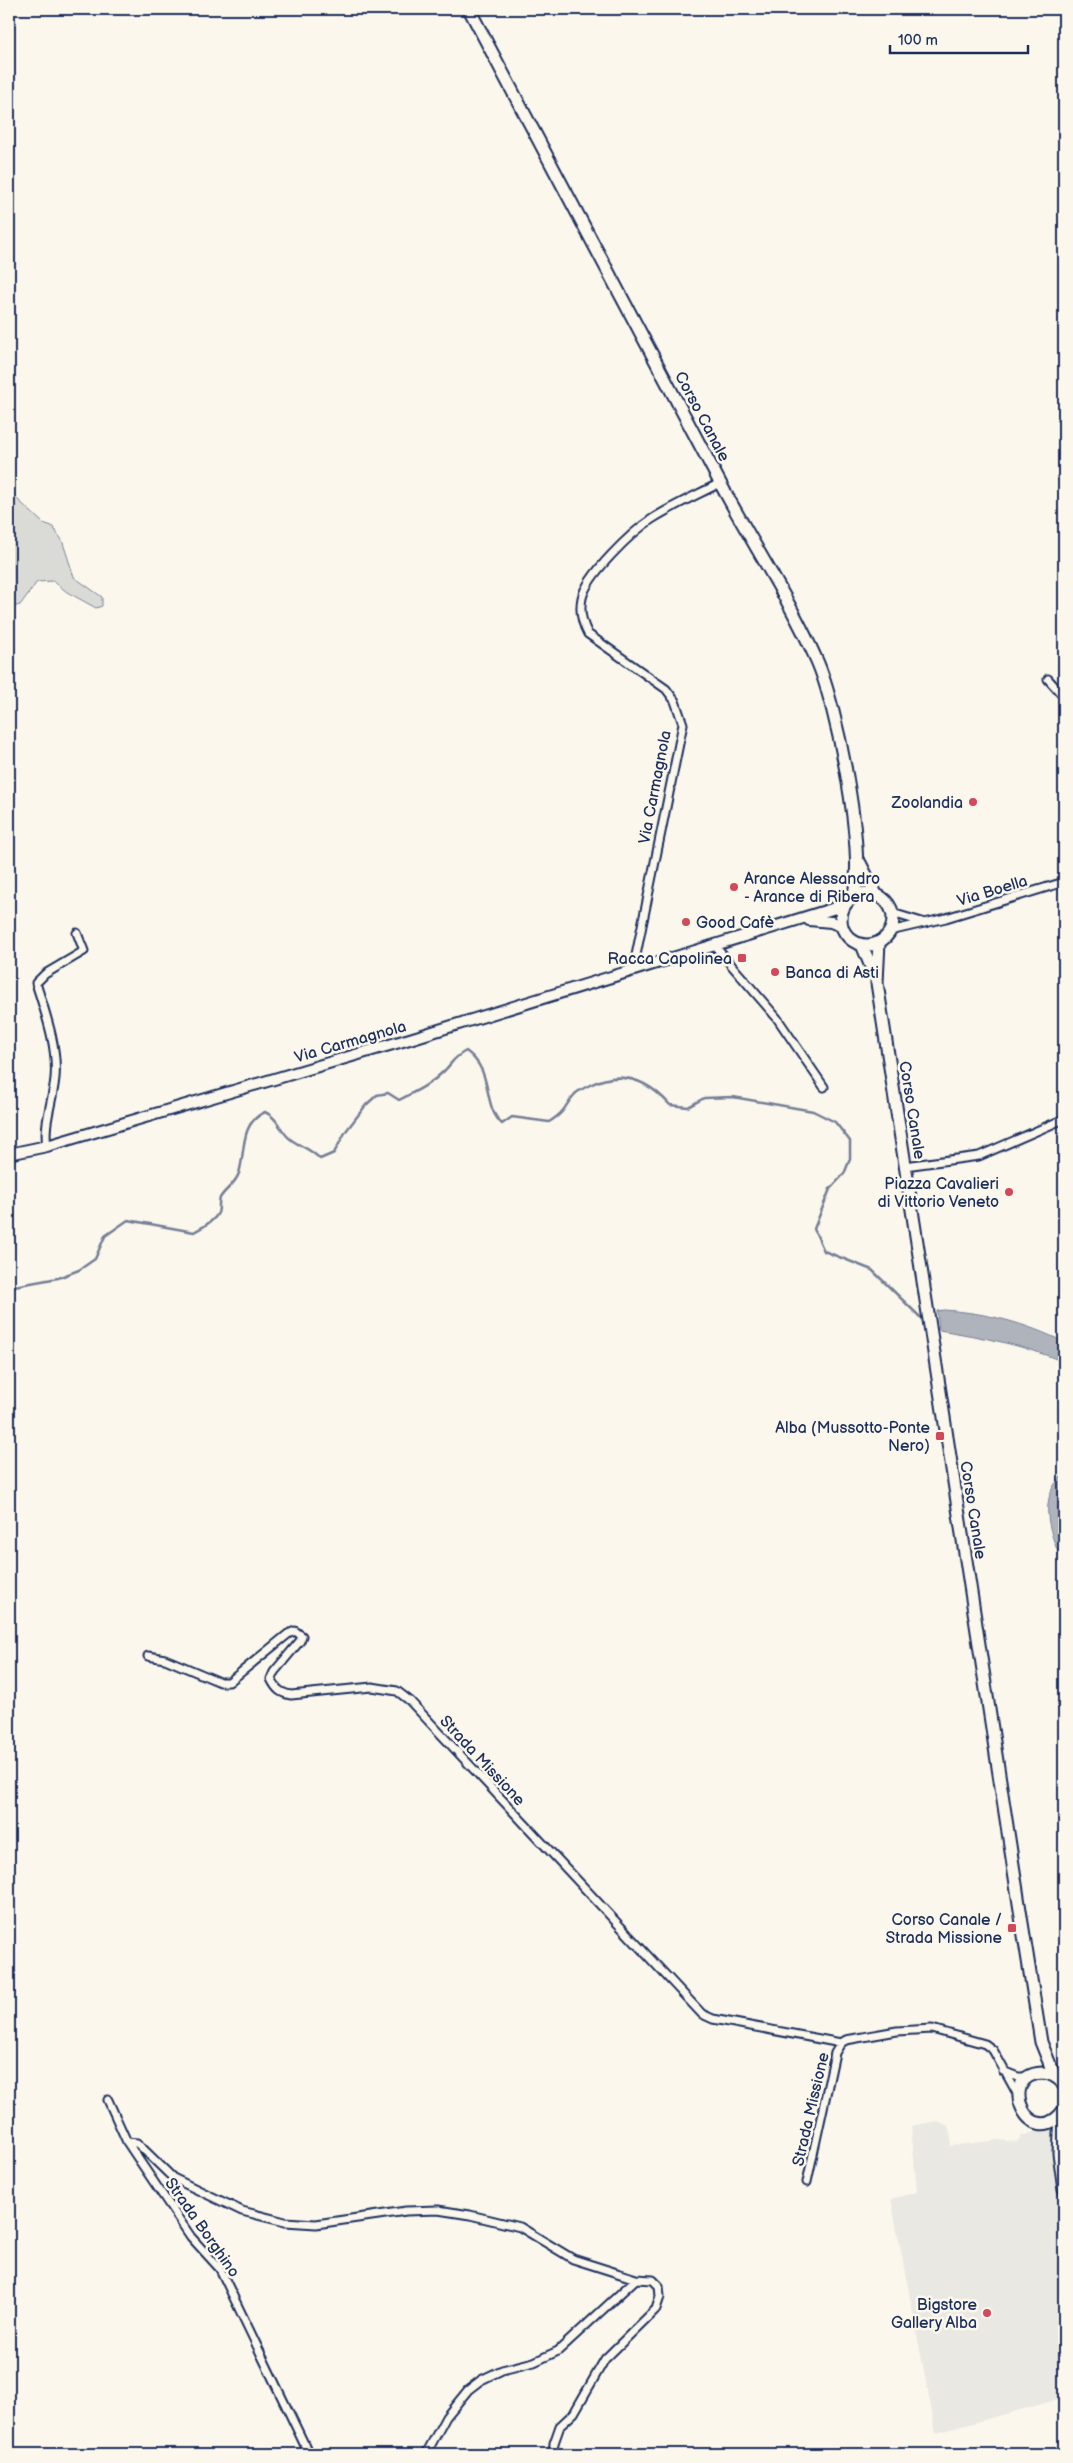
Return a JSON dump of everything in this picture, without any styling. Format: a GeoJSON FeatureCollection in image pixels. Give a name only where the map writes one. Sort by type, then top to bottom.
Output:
{"type":"FeatureCollection","features":[{"type":"Feature","properties":{"kind":"main road","name":"Corso Canale"},"geometry":{"type":"LineString","coordinates":[[469,9],[720,483],[818,662],[841,744],[857,855],[856,887],[840,918],[841,926],[849,939],[862,945],[877,983]]}},
{"type":"Feature","properties":{"kind":"main road","name":"Corso Canale"},"geometry":{"type":"LineString","coordinates":[[857,855],[869,885],[876,894],[887,902],[892,913]]}},
{"type":"Feature","properties":{"kind":"main road"},"geometry":{"type":"LineString","coordinates":[[849,901],[862,893],[876,894]]}},
{"type":"Feature","properties":{"kind":"main road","name":"Via Carmagnola"},"geometry":{"type":"LineString","coordinates":[[9,1154],[47,1146],[801,920],[849,901]]}},
{"type":"Feature","properties":{"kind":"main road"},"geometry":{"type":"LineString","coordinates":[[862,945],[879,942],[890,931],[892,913]]}},
{"type":"Feature","properties":{"kind":"main road","name":"Via Carmagnola"},"geometry":{"type":"LineString","coordinates":[[801,920],[819,920],[841,926]]}},
{"type":"Feature","properties":{"kind":"main road","name":"Corso Canale"},"geometry":{"type":"LineString","coordinates":[[879,942],[877,983],[1041,2042],[1055,2077],[1064,2086]]}},
{"type":"Feature","properties":{"kind":"main road","name":"Corso Canale"},"geometry":{"type":"LineString","coordinates":[[1018,2095],[1024,2082],[1032,2076],[1039,2063],[1041,2042]]}},
{"type":"Feature","properties":{"kind":"main road"},"geometry":{"type":"LineString","coordinates":[[1032,2076],[1042,2073],[1055,2077]]}},
{"type":"Feature","properties":{"kind":"main road"},"geometry":{"type":"LineString","coordinates":[[1018,2095],[1020,2107],[1025,2115],[1041,2123],[1048,2130],[1059,2153]]}},
{"type":"Feature","properties":{"kind":"main road"},"geometry":{"type":"LineString","coordinates":[[1041,2123],[1055,2120],[1062,2113]]}},
{"type":"Feature","properties":{"kind":"main road"},"geometry":{"type":"LineString","coordinates":[[1062,2113],[1059,2153],[1064,2189]]}},
{"type":"Feature","properties":{"kind":"street","name":"Via Carmagnola"},"geometry":{"type":"LineString","coordinates":[[633,970],[682,724],[675,701],[666,688],[588,634],[582,623],[582,598],[592,579],[621,547],[650,520],[720,483]]}},
{"type":"Feature","properties":{"kind":"street"},"geometry":{"type":"LineString","coordinates":[[1048,679],[1064,697]]}},
{"type":"Feature","properties":{"kind":"street","name":"Via Boella"},"geometry":{"type":"LineString","coordinates":[[890,931],[927,923],[1064,882]]}},
{"type":"Feature","properties":{"kind":"street"},"geometry":{"type":"LineString","coordinates":[[892,913],[927,923]]}},
{"type":"Feature","properties":{"kind":"street"},"geometry":{"type":"LineString","coordinates":[[47,1146],[44,1132],[54,1089],[54,1060],[45,1011],[36,983],[45,974],[84,951],[77,933]]}},
{"type":"Feature","properties":{"kind":"street"},"geometry":{"type":"LineString","coordinates":[[714,945],[777,1018],[824,1087]]}},
{"type":"Feature","properties":{"kind":"street"},"geometry":{"type":"LineString","coordinates":[[905,1166],[978,1156],[1064,1119]]}},
{"type":"Feature","properties":{"kind":"street","name":"Strada Missione"},"geometry":{"type":"LineString","coordinates":[[148,1656],[165,1658],[220,1682],[229,1682],[288,1634],[295,1631],[299,1632],[302,1636],[300,1642],[274,1672],[271,1679],[281,1693],[291,1695],[372,1687],[397,1690],[410,1701],[702,2014],[713,2019],[841,2043],[897,2031],[939,2029],[987,2045],[993,2050],[1018,2095]]}},
{"type":"Feature","properties":{"kind":"street","name":"Strada Missione"},"geometry":{"type":"LineString","coordinates":[[807,2182],[835,2053],[841,2043]]}},
{"type":"Feature","properties":{"kind":"street"},"geometry":{"type":"LineString","coordinates":[[1003,2071],[1018,2077],[1032,2076]]}},
{"type":"Feature","properties":{"kind":"street","name":"Strada Borghino"},"geometry":{"type":"LineString","coordinates":[[108,2100],[127,2142],[192,2237],[220,2269],[309,2454]]}},
{"type":"Feature","properties":{"kind":"street"},"geometry":{"type":"LineString","coordinates":[[127,2142],[137,2143],[173,2178],[251,2213],[285,2222],[316,2224],[406,2211],[438,2210],[520,2227],[573,2259],[636,2279],[653,2280],[659,2286],[660,2297],[656,2309],[605,2359],[574,2412],[560,2426],[552,2454]]}},
{"type":"Feature","properties":{"kind":"street"},"geometry":{"type":"LineString","coordinates":[[426,2454],[446,2417],[468,2390],[481,2380],[502,2370],[534,2362],[558,2351],[636,2279]]}},
{"type":"Feature","properties":{"kind":"shaded area"},"geometry":{"type":"Polygon","coordinates":[[[9,485],[15,497],[43,523],[52,526],[62,540],[74,577],[102,597],[102,606],[96,608],[67,592],[53,581],[37,582],[20,605],[9,608],[9,485]]]}},
{"type":"Feature","properties":{"kind":"shaded area"},"geometry":{"type":"Polygon","coordinates":[[[944,1310],[991,1316],[1049,1335],[1064,1342],[1064,1362],[1003,1342],[939,1330],[937,1311],[944,1310]]]}},
{"type":"Feature","properties":{"kind":"shaded area"},"geometry":{"type":"Polygon","coordinates":[[[1064,1474],[1064,1498],[1061,1508],[1064,1532],[1064,1566],[1054,1543],[1048,1518],[1048,1506],[1050,1494],[1055,1484],[1064,1474]]]}},
{"type":"Feature","properties":{"kind":"shaded area"},"geometry":{"type":"Polygon","coordinates":[[[938,2121],[948,2126],[951,2146],[998,2140],[1016,2142],[1022,2136],[1040,2130],[1064,2128],[1064,2398],[936,2433],[891,2199],[917,2192],[911,2126],[938,2121]]]}},
{"type":"Feature","properties":{"kind":"waterway"},"geometry":{"type":"LineString","coordinates":[[9,1287],[58,1278],[79,1270],[95,1259],[105,1236],[128,1220],[194,1232],[207,1224],[218,1213],[220,1198],[233,1184],[239,1173],[247,1131],[257,1117],[265,1112],[275,1119],[284,1133],[294,1142],[311,1151],[320,1159],[334,1153],[346,1131],[366,1105],[377,1095],[388,1093],[399,1100],[433,1081],[455,1058],[466,1051],[481,1068],[492,1107],[502,1124],[512,1117],[549,1122],[562,1112],[571,1098],[579,1091],[611,1078],[632,1079],[642,1083],[661,1096],[670,1105],[688,1107],[704,1098],[733,1097],[813,1111],[835,1122],[850,1141],[850,1159],[844,1174],[830,1189],[814,1229],[824,1251],[872,1270],[920,1317],[925,1318]]}},
{"type":"Feature","properties":{"kind":"place","name":"Zoolandia"},"geometry":{"type":"Point","coordinates":[973,802]}},
{"type":"Feature","properties":{"kind":"place","name":"Arance Alessandro - Arance di Ribera"},"geometry":{"type":"Point","coordinates":[734,887]}},
{"type":"Feature","properties":{"kind":"place","name":"Good Cafè"},"geometry":{"type":"Point","coordinates":[686,922]}},
{"type":"Feature","properties":{"kind":"place","name":"Racca Capolinea"},"geometry":{"type":"Point","coordinates":[742,958]}},
{"type":"Feature","properties":{"kind":"place","name":"Banca di Asti"},"geometry":{"type":"Point","coordinates":[775,972]}},
{"type":"Feature","properties":{"kind":"place","name":"Piazza Cavalieri di Vittorio Veneto"},"geometry":{"type":"Point","coordinates":[1009,1192]}},
{"type":"Feature","properties":{"kind":"place","name":"Alba (Mussotto-Ponte Nero)"},"geometry":{"type":"Point","coordinates":[940,1436]}},
{"type":"Feature","properties":{"kind":"place","name":"Corso Canale / Strada Missione"},"geometry":{"type":"Point","coordinates":[1012,1928]}},
{"type":"Feature","properties":{"kind":"place","name":"Bigstore Gallery Alba"},"geometry":{"type":"Point","coordinates":[987,2313]}}]}
